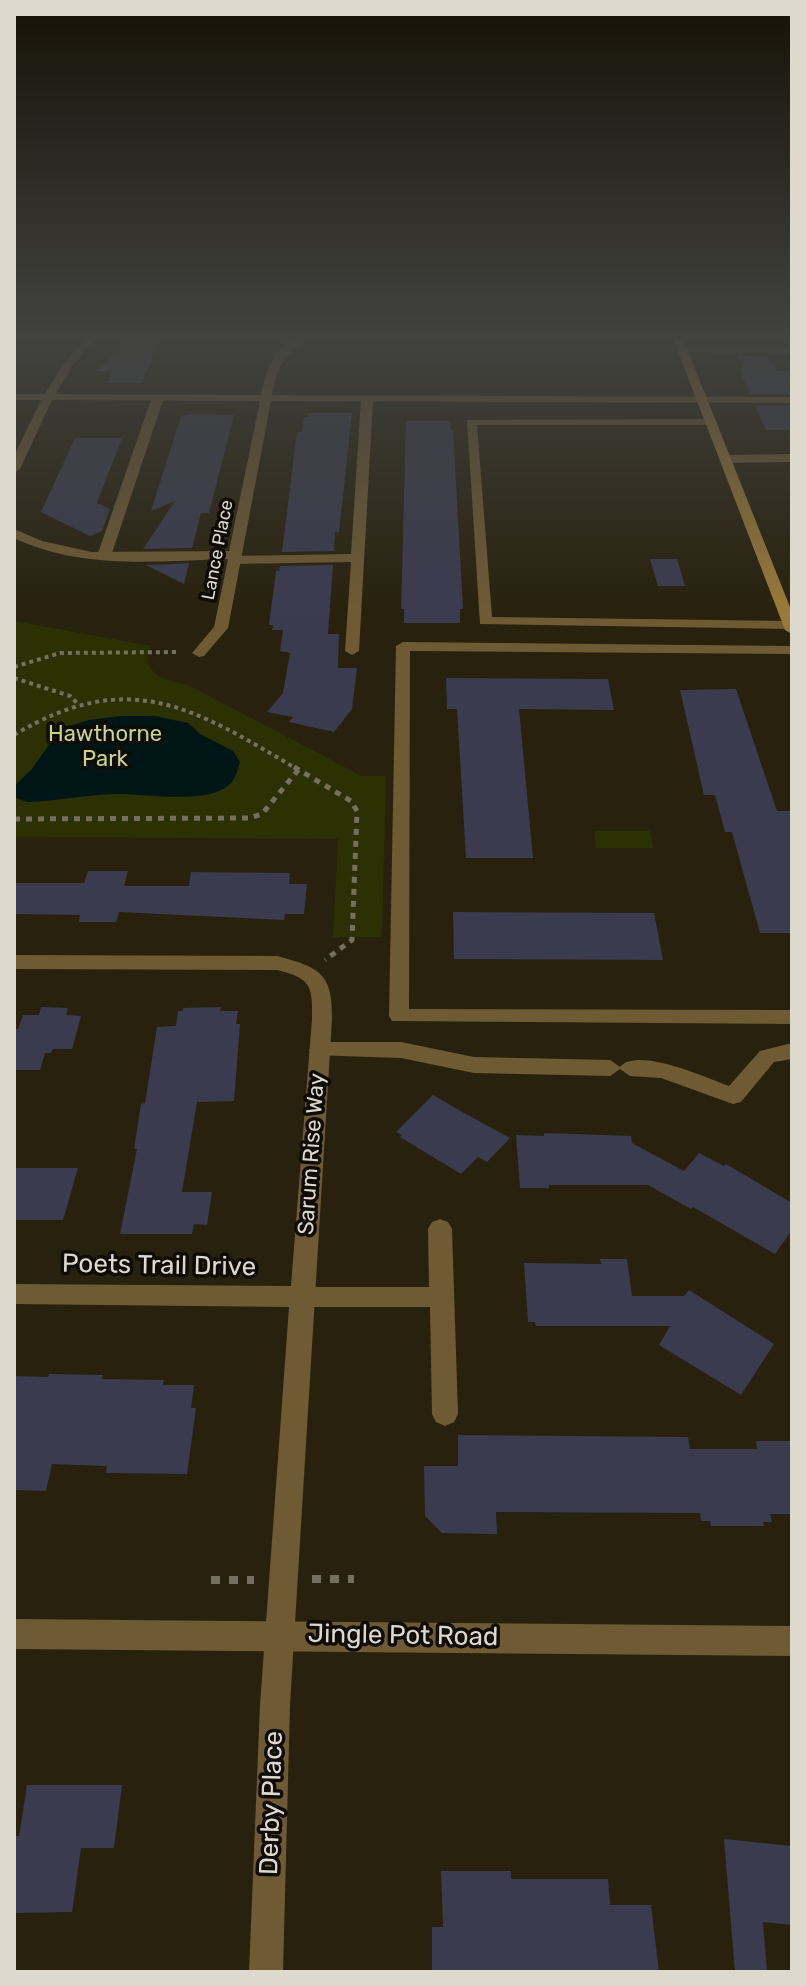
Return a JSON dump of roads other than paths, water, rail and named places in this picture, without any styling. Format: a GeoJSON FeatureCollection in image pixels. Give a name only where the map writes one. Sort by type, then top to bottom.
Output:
{"type":"FeatureCollection","features":[{"type":"Feature","properties":{"kind":"main road"},"geometry":{"type":"LineString","coordinates":[[714,429],[791,628]]}},
{"type":"Feature","properties":{"kind":"street"},"geometry":{"type":"LineString","coordinates":[[14,469],[34,429]]}},
{"type":"Feature","properties":{"kind":"street"},"geometry":{"type":"LineString","coordinates":[[104,556],[147,429]]}},
{"type":"Feature","properties":{"kind":"street","name":"Lance Place"},"geometry":{"type":"LineString","coordinates":[[199,653],[221,628],[260,429]]}},
{"type":"Feature","properties":{"kind":"street"},"geometry":{"type":"LineString","coordinates":[[352,651],[365,429]]}},
{"type":"Feature","properties":{"kind":"street"},"geometry":{"type":"LineString","coordinates":[[471,429],[485,621],[791,628]]}},
{"type":"Feature","properties":{"kind":"street"},"geometry":{"type":"LineString","coordinates":[[725,459],[792,458]]}},
{"type":"Feature","properties":{"kind":"street"},"geometry":{"type":"LineString","coordinates":[[14,533],[27,541],[58,551],[104,556],[356,558]]}},
{"type":"Feature","properties":{"kind":"street"},"geometry":{"type":"LineString","coordinates":[[792,650],[403,646],[399,1016],[792,1017]]}},
{"type":"Feature","properties":{"kind":"street","name":"Sarum Rise Way"},"geometry":{"type":"LineString","coordinates":[[14,962],[277,963],[308,972],[318,984],[321,999],[319,1050],[281,1635]]}},
{"type":"Feature","properties":{"kind":"street"},"geometry":{"type":"LineString","coordinates":[[319,1050],[401,1050],[474,1065],[663,1070],[733,1096],[767,1056],[792,1051]]}},
{"type":"Feature","properties":{"kind":"street"},"geometry":{"type":"LineString","coordinates":[[440,1229],[445,1414]]}},
{"type":"Feature","properties":{"kind":"street","name":"Poets Trail Drive"},"geometry":{"type":"LineString","coordinates":[[14,1294],[442,1297]]}},
{"type":"Feature","properties":{"kind":"street","name":"Jingle Pot Road"},"geometry":{"type":"LineString","coordinates":[[14,1634],[792,1641]]}},
{"type":"Feature","properties":{"kind":"street","name":"Derby Place"},"geometry":{"type":"LineString","coordinates":[[266,1972],[275,1705],[281,1635]]}},
{"type":"Feature","properties":{"kind":"park label","name":"Hawthorne Park"},"geometry":{"type":"Point","coordinates":[105,748]}}]}
